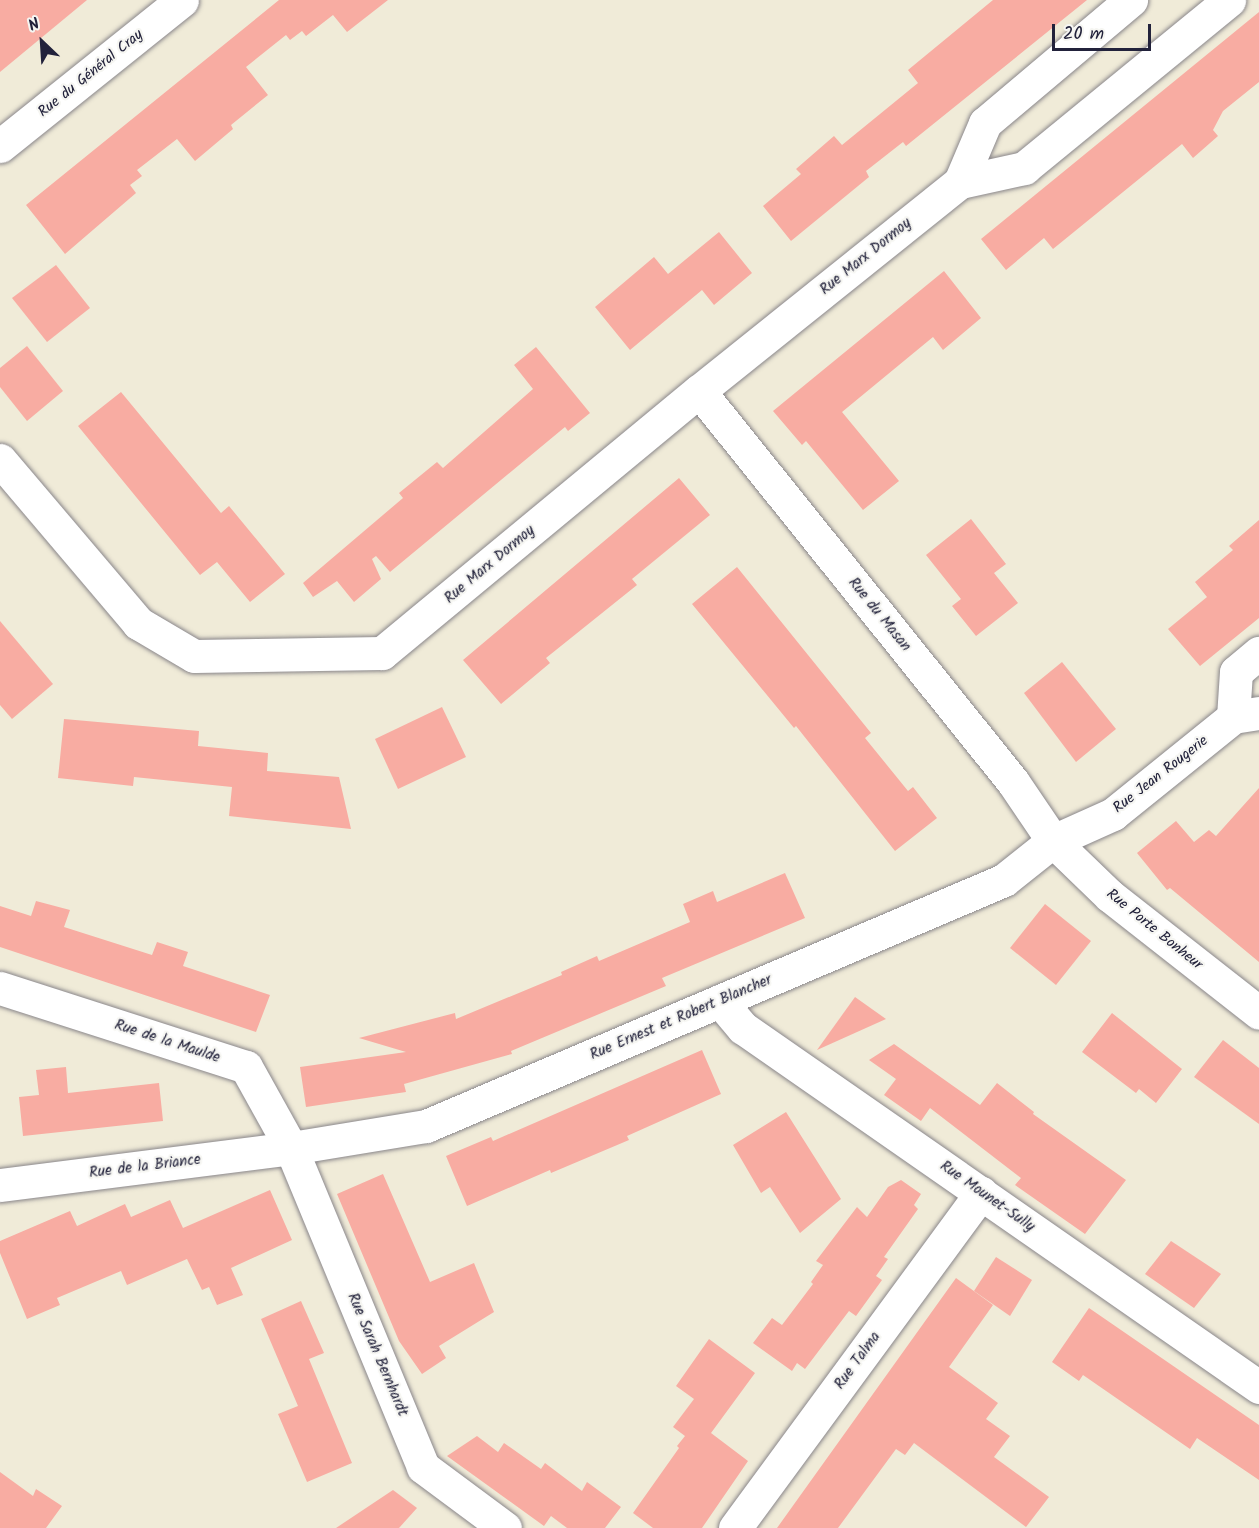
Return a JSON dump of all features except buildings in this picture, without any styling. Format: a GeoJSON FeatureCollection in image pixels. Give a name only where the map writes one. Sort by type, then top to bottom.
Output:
{"type":"FeatureCollection","features":[{"type":"Feature","properties":{"kind":"street","name":"Rue du Général Cray"},"geometry":{"type":"LineString","coordinates":[[0,146],[182,0]]}},
{"type":"Feature","properties":{"kind":"street","name":"Rue Marx Dormoy"},"geometry":{"type":"LineString","coordinates":[[960,182],[985,123],[1131,0]]}},
{"type":"Feature","properties":{"kind":"street","name":"Rue Marx Dormoy"},"geometry":{"type":"LineString","coordinates":[[0,460],[138,623],[194,656],[382,653],[699,391],[960,182],[1024,168],[1229,0]]}},
{"type":"Feature","properties":{"kind":"street","name":"Rue du Masan"},"geometry":{"type":"LineString","coordinates":[[699,391],[1013,782],[1053,841]]}},
{"type":"Feature","properties":{"kind":"street","name":"Rue Jean Rougerie"},"geometry":{"type":"LineString","coordinates":[[1053,841],[1113,814],[1246,715],[1236,672],[1259,653]]}},
{"type":"Feature","properties":{"kind":"street","name":"Rue Ernest et Robert Blancher"},"geometry":{"type":"LineString","coordinates":[[291,1148],[426,1126],[1004,880],[1053,841]]}},
{"type":"Feature","properties":{"kind":"street","name":"Rue Porte Bonheur"},"geometry":{"type":"LineString","coordinates":[[1053,841],[1110,896],[1259,1013]]}},
{"type":"Feature","properties":{"kind":"street","name":"Rue de la Maulde"},"geometry":{"type":"LineString","coordinates":[[0,988],[246,1067],[291,1148]]}},
{"type":"Feature","properties":{"kind":"street","name":"Rue Mounet-Sully"},"geometry":{"type":"LineString","coordinates":[[720,1001],[743,1028],[1259,1387]]}},
{"type":"Feature","properties":{"kind":"street","name":"Rue de la Briance"},"geometry":{"type":"LineString","coordinates":[[0,1185],[291,1148]]}},
{"type":"Feature","properties":{"kind":"street","name":"Rue Sarah Bernhardt"},"geometry":{"type":"LineString","coordinates":[[291,1148],[423,1467],[506,1528]]}},
{"type":"Feature","properties":{"kind":"street","name":"Rue Talma"},"geometry":{"type":"LineString","coordinates":[[735,1528],[981,1193]]}}]}
